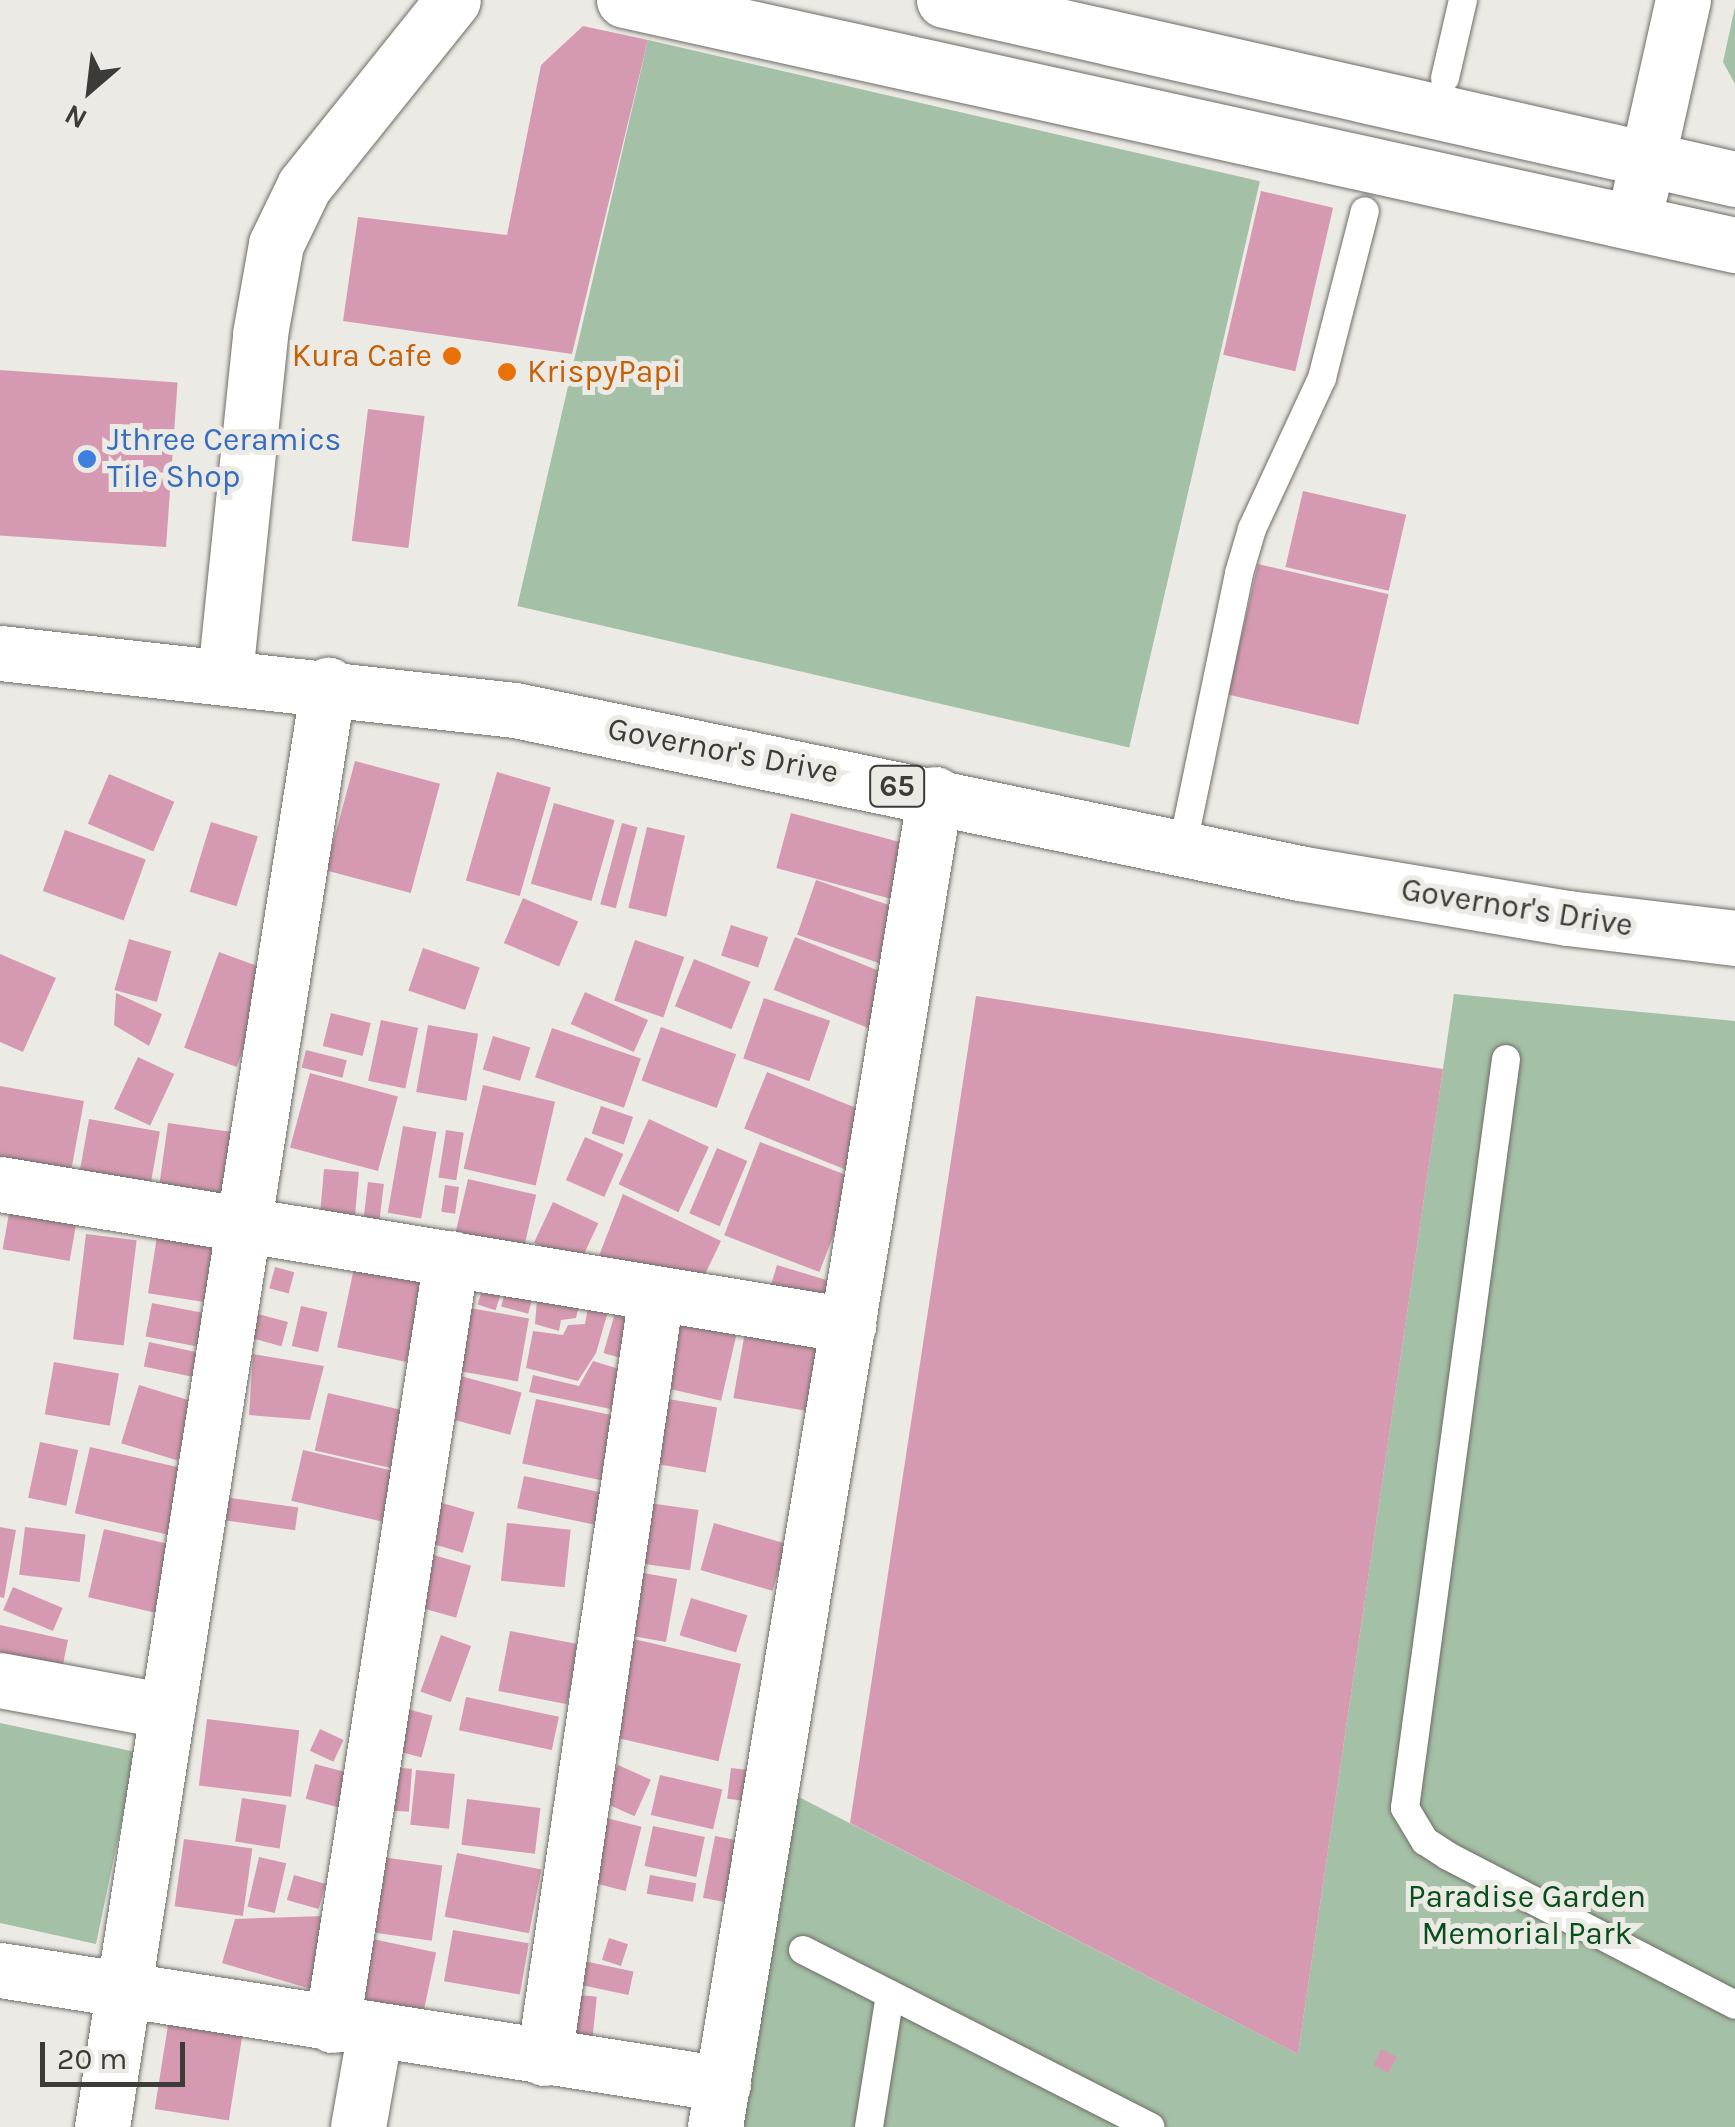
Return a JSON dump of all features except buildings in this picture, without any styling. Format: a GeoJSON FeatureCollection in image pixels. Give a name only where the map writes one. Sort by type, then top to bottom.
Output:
{"type":"FeatureCollection","features":[{"type":"Feature","properties":{"kind":"street"},"geometry":{"type":"LineString","coordinates":[[224,675],[276,244],[304,186],[453,0]]}},
{"type":"Feature","properties":{"kind":"street"},"geometry":{"type":"LineString","coordinates":[[624,0],[1735,245]]}},
{"type":"Feature","properties":{"kind":"street"},"geometry":{"type":"LineString","coordinates":[[944,0],[1735,179]]}},
{"type":"Feature","properties":{"kind":"street"},"geometry":{"type":"LineString","coordinates":[[1633,223],[1682,0]]}},
{"type":"Feature","properties":{"kind":"street","name":"Governor's Drive"},"geometry":{"type":"LineString","coordinates":[[0,653],[328,685],[514,710],[934,794],[1182,849],[1439,898],[1735,938]]}},
{"type":"Feature","properties":{"kind":"street"},"geometry":{"type":"LineString","coordinates":[[102,2127],[328,685]]}},
{"type":"Feature","properties":{"kind":"street"},"geometry":{"type":"LineString","coordinates":[[0,1970],[544,2058],[719,2106],[934,794]]}},
{"type":"Feature","properties":{"kind":"street"},"geometry":{"type":"LineString","coordinates":[[0,1184],[848,1324]]}},
{"type":"Feature","properties":{"kind":"street"},"geometry":{"type":"LineString","coordinates":[[358,2127],[353,2028],[451,1258]]}},
{"type":"Feature","properties":{"kind":"street"},"geometry":{"type":"LineString","coordinates":[[544,2058],[656,1294]]}},
{"type":"Feature","properties":{"kind":"street"},"geometry":{"type":"LineString","coordinates":[[0,1680],[168,1712]]}},
{"type":"Feature","properties":{"kind":"lane"},"geometry":{"type":"LineString","coordinates":[[1445,78],[1463,0]]}},
{"type":"Feature","properties":{"kind":"lane"},"geometry":{"type":"LineString","coordinates":[[1182,849],[1239,573],[1252,529],[1322,378],[1364,211]]}},
{"type":"Feature","properties":{"kind":"lane"},"geometry":{"type":"LineString","coordinates":[[1506,1059],[1406,1808],[1435,1848],[1735,2005]]}},
{"type":"Feature","properties":{"kind":"lane"},"geometry":{"type":"LineString","coordinates":[[802,1950],[1150,2127]]}},
{"type":"Feature","properties":{"kind":"lane"},"geometry":{"type":"LineString","coordinates":[[869,2127],[890,1995]]}},
{"type":"Feature","properties":{"kind":"green space"},"geometry":{"type":"Polygon","coordinates":[[[1735,7],[1735,84],[1723,62],[1735,7]]]}},
{"type":"Feature","properties":{"kind":"green space"},"geometry":{"type":"Polygon","coordinates":[[[648,40],[1260,181],[1129,747],[517,606],[648,40]]]}},
{"type":"Feature","properties":{"kind":"green space","name":"Paradise Garden Memorial Park"},"geometry":{"type":"Polygon","coordinates":[[[1454,994],[1735,1021],[1735,2127],[740,2127],[795,1795],[1298,2054],[1454,994]]]}},
{"type":"Feature","properties":{"kind":"green space"},"geometry":{"type":"Polygon","coordinates":[[[0,1723],[136,1752],[96,1944],[0,1923],[0,1723]]]}},
{"type":"Feature","properties":{"kind":"place","name":"Kura Cafe"},"geometry":{"type":"Point","coordinates":[452,356]}},
{"type":"Feature","properties":{"kind":"place","name":"KrispyPapi"},"geometry":{"type":"Point","coordinates":[507,372]}},
{"type":"Feature","properties":{"kind":"place","name":"Jthree Ceramics Tile Shop"},"geometry":{"type":"Point","coordinates":[87,459]}}]}
